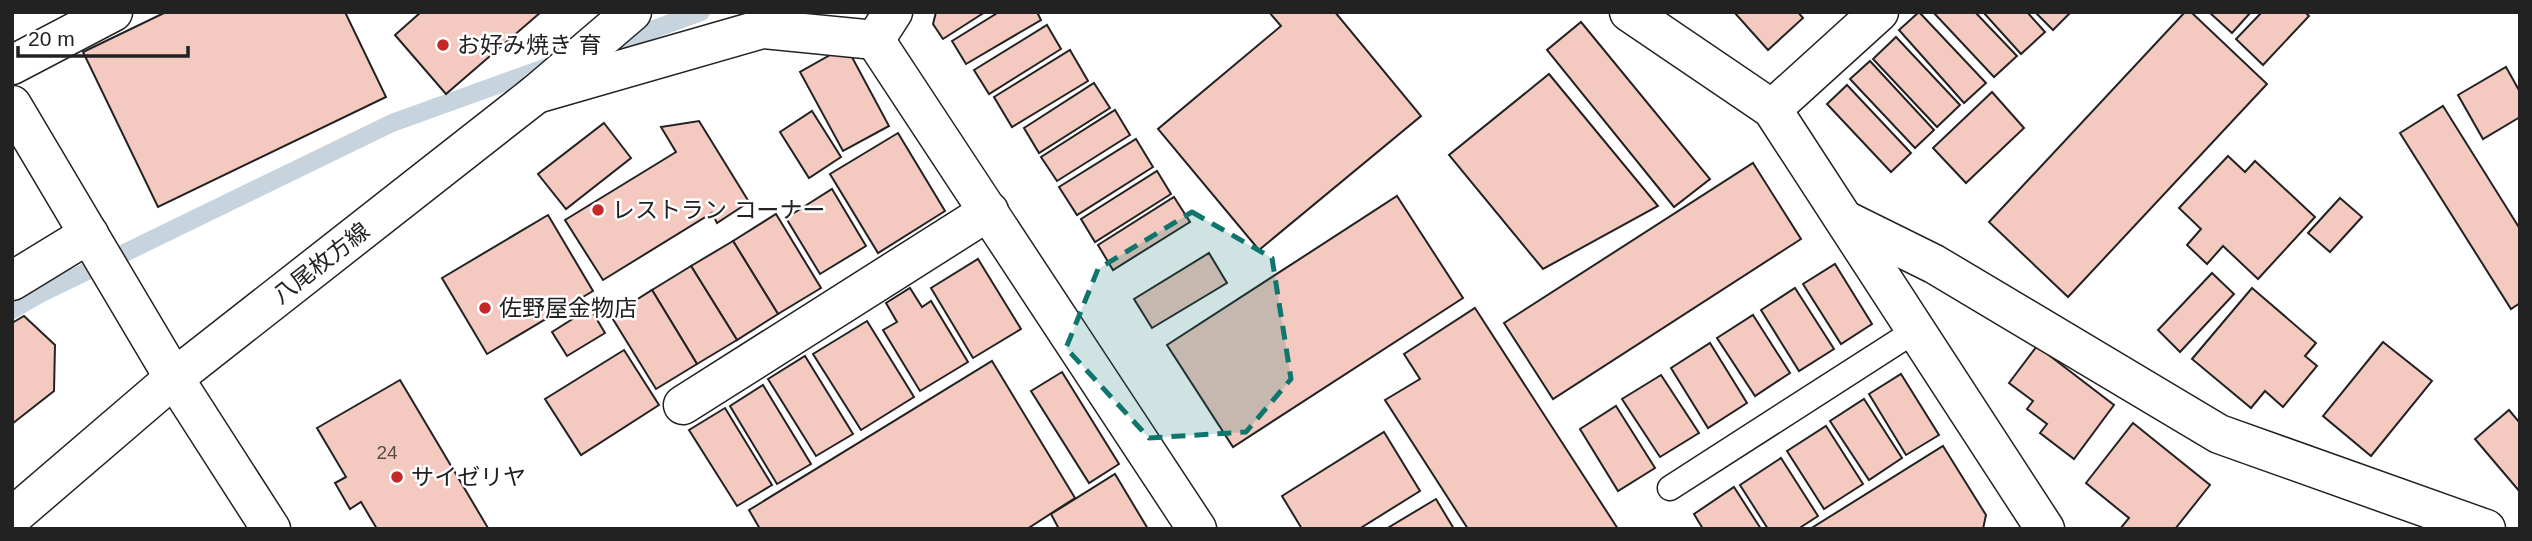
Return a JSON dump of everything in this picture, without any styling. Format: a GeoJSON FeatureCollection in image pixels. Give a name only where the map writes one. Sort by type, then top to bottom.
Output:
{"type":"FeatureCollection","features":[{"type":"Feature","properties":{"kind":"street"},"geometry":{"type":"LineString","coordinates":[[12,65],[113,12]]}},
{"type":"Feature","properties":{"kind":"street","name":"八尾枚方線"},"geometry":{"type":"LineString","coordinates":[[12,517],[174,378],[536,94],[632,12]]}},
{"type":"Feature","properties":{"kind":"street"},"geometry":{"type":"LineString","coordinates":[[1629,12],[1772,110],[2045,529]]}},
{"type":"Feature","properties":{"kind":"street"},"geometry":{"type":"LineString","coordinates":[[1772,110],[1879,12]]}},
{"type":"Feature","properties":{"kind":"street"},"geometry":{"type":"LineString","coordinates":[[536,94],[762,29],[884,26],[989,211],[1197,529]]}},
{"type":"Feature","properties":{"kind":"street"},"geometry":{"type":"LineString","coordinates":[[12,105],[174,378],[271,529]]}},
{"type":"Feature","properties":{"kind":"street"},"geometry":{"type":"LineString","coordinates":[[683,405],[989,211]]}},
{"type":"Feature","properties":{"kind":"street"},"geometry":{"type":"LineString","coordinates":[[1845,220],[1934,264],[2219,435],[2486,529]]}},
{"type":"Feature","properties":{"kind":"street"},"geometry":{"type":"LineString","coordinates":[[12,281],[89,234]]}},
{"type":"Feature","properties":{"kind":"lane"},"geometry":{"type":"LineString","coordinates":[[1670,488],[1916,330]]}},
{"type":"Feature","properties":{"kind":"highlighted area"},"geometry":{"type":"Polygon","coordinates":[[[1192,212],[1272,258],[1291,379],[1246,432],[1149,438],[1066,348],[1098,269],[1192,212]]]}},
{"type":"Feature","properties":{"kind":"building"},"geometry":{"type":"Polygon","coordinates":[[[166,12],[345,12],[386,97],[158,207],[83,52],[166,12]]]}},
{"type":"Feature","properties":{"kind":"building"},"geometry":{"type":"Polygon","coordinates":[[[421,12],[541,12],[446,94],[395,35],[421,12]]]}},
{"type":"Feature","properties":{"kind":"building"},"geometry":{"type":"Polygon","coordinates":[[[936,12],[985,12],[943,39],[933,24],[936,12]]]}},
{"type":"Feature","properties":{"kind":"building"},"geometry":{"type":"Polygon","coordinates":[[[999,12],[1037,12],[1041,20],[966,64],[952,41],[999,12]]]}},
{"type":"Feature","properties":{"kind":"building"},"geometry":{"type":"Polygon","coordinates":[[[1269,12],[1335,12],[1421,116],[1259,250],[1158,129],[1281,26],[1269,12]]]}},
{"type":"Feature","properties":{"kind":"building"},"geometry":{"type":"Polygon","coordinates":[[[1734,12],[1798,12],[1803,18],[1768,50],[1734,12]]]}},
{"type":"Feature","properties":{"kind":"building"},"geometry":{"type":"Polygon","coordinates":[[[1919,12],[1986,83],[1964,103],[1899,30],[1919,12]]]}},
{"type":"Feature","properties":{"kind":"building"},"geometry":{"type":"Polygon","coordinates":[[[1933,12],[1975,12],[2017,56],[1994,77],[1933,12]]]}},
{"type":"Feature","properties":{"kind":"building"},"geometry":{"type":"Polygon","coordinates":[[[1983,12],[2027,12],[2045,32],[2021,54],[1983,12]]]}},
{"type":"Feature","properties":{"kind":"building"},"geometry":{"type":"Polygon","coordinates":[[[2035,12],[2071,12],[2053,30],[2035,12]]]}},
{"type":"Feature","properties":{"kind":"building"},"geometry":{"type":"Polygon","coordinates":[[[2185,12],[2191,12],[2267,84],[2068,297],[1989,222],[2185,12]]]}},
{"type":"Feature","properties":{"kind":"building"},"geometry":{"type":"Polygon","coordinates":[[[2209,12],[2251,12],[2232,33],[2209,12]]]}},
{"type":"Feature","properties":{"kind":"building"},"geometry":{"type":"Polygon","coordinates":[[[2262,12],[2305,12],[2309,16],[2263,65],[2236,39],[2262,12]]]}},
{"type":"Feature","properties":{"kind":"building"},"geometry":{"type":"Polygon","coordinates":[[[1581,22],[1710,179],[1674,207],[1547,50],[1581,22]]]}},
{"type":"Feature","properties":{"kind":"building"},"geometry":{"type":"Polygon","coordinates":[[[1047,25],[1061,49],[989,94],[974,70],[1047,25]]]}},
{"type":"Feature","properties":{"kind":"building"},"geometry":{"type":"Polygon","coordinates":[[[1896,37],[1960,105],[1937,127],[1873,59],[1896,37]]]}},
{"type":"Feature","properties":{"kind":"building"},"geometry":{"type":"Polygon","coordinates":[[[846,46],[889,126],[843,151],[800,72],[846,46]]]}},
{"type":"Feature","properties":{"kind":"building"},"geometry":{"type":"Polygon","coordinates":[[[1070,50],[1088,81],[1012,127],[994,97],[1070,50]]]}},
{"type":"Feature","properties":{"kind":"building"},"geometry":{"type":"Polygon","coordinates":[[[1870,61],[1934,130],[1915,148],[1850,79],[1870,61]]]}},
{"type":"Feature","properties":{"kind":"building"},"geometry":{"type":"Polygon","coordinates":[[[2506,67],[2520,92],[2520,117],[2483,139],[2458,95],[2506,67]]]}},
{"type":"Feature","properties":{"kind":"building"},"geometry":{"type":"Polygon","coordinates":[[[1549,74],[1658,206],[1543,269],[1449,155],[1549,74]]]}},
{"type":"Feature","properties":{"kind":"building"},"geometry":{"type":"Polygon","coordinates":[[[1094,83],[1110,108],[1039,153],[1024,128],[1094,83]]]}},
{"type":"Feature","properties":{"kind":"building"},"geometry":{"type":"Polygon","coordinates":[[[1847,85],[1911,153],[1891,172],[1827,104],[1847,85]]]}},
{"type":"Feature","properties":{"kind":"building"},"geometry":{"type":"Polygon","coordinates":[[[1992,92],[2024,128],[1966,183],[1933,148],[1992,92]]]}},
{"type":"Feature","properties":{"kind":"building"},"geometry":{"type":"Polygon","coordinates":[[[2443,106],[2520,229],[2520,303],[2511,309],[2400,133],[2443,106]]]}},
{"type":"Feature","properties":{"kind":"building"},"geometry":{"type":"Polygon","coordinates":[[[1115,110],[1130,135],[1057,181],[1041,157],[1115,110]]]}},
{"type":"Feature","properties":{"kind":"building"},"geometry":{"type":"Polygon","coordinates":[[[812,111],[841,157],[809,178],[780,132],[812,111]]]}},
{"type":"Feature","properties":{"kind":"building"},"geometry":{"type":"Polygon","coordinates":[[[699,121],[749,202],[717,223],[712,213],[603,280],[565,220],[676,152],[661,127],[699,121]]]}},
{"type":"Feature","properties":{"kind":"building"},"geometry":{"type":"Polygon","coordinates":[[[604,123],[631,158],[566,209],[538,174],[604,123]]]}},
{"type":"Feature","properties":{"kind":"building"},"geometry":{"type":"Polygon","coordinates":[[[898,133],[945,211],[878,253],[830,174],[898,133]]]}},
{"type":"Feature","properties":{"kind":"building"},"geometry":{"type":"Polygon","coordinates":[[[1136,139],[1153,167],[1077,215],[1059,187],[1136,139]]]}},
{"type":"Feature","properties":{"kind":"building"},"geometry":{"type":"Polygon","coordinates":[[[2228,156],[2245,172],[2255,161],[2315,217],[2258,279],[2223,246],[2207,264],[2187,245],[2201,229],[2179,208],[2228,156]]]}},
{"type":"Feature","properties":{"kind":"building"},"geometry":{"type":"Polygon","coordinates":[[[1753,163],[1801,239],[1553,399],[1504,323],[1753,163]]]}},
{"type":"Feature","properties":{"kind":"building"},"geometry":{"type":"Polygon","coordinates":[[[1157,171],[1171,194],[1095,242],[1081,219],[1157,171]]]}},
{"type":"Feature","properties":{"kind":"building"},"geometry":{"type":"Polygon","coordinates":[[[832,189],[866,246],[820,274],[786,218],[832,189]]]}},
{"type":"Feature","properties":{"kind":"building"},"geometry":{"type":"Polygon","coordinates":[[[1397,196],[1463,298],[1233,447],[1167,345],[1397,196]]]}},
{"type":"Feature","properties":{"kind":"building"},"geometry":{"type":"Polygon","coordinates":[[[1174,197],[1190,222],[1113,270],[1098,245],[1174,197]]]}},
{"type":"Feature","properties":{"kind":"building"},"geometry":{"type":"Polygon","coordinates":[[[2340,198],[2362,217],[2330,252],[2308,233],[2340,198]]]}},
{"type":"Feature","properties":{"kind":"building"},"geometry":{"type":"Polygon","coordinates":[[[776,214],[821,288],[778,314],[733,241],[776,214]]]}},
{"type":"Feature","properties":{"kind":"building"},"geometry":{"type":"Polygon","coordinates":[[[548,215],[593,291],[487,354],[442,278],[548,215]]]}},
{"type":"Feature","properties":{"kind":"building"},"geometry":{"type":"Polygon","coordinates":[[[733,241],[778,314],[737,340],[691,266],[733,241]]]}},
{"type":"Feature","properties":{"kind":"building"},"geometry":{"type":"Polygon","coordinates":[[[1209,253],[1227,283],[1152,328],[1134,299],[1209,253]]]}},
{"type":"Feature","properties":{"kind":"building"},"geometry":{"type":"Polygon","coordinates":[[[978,259],[1021,329],[973,358],[931,288],[978,259]]]}},
{"type":"Feature","properties":{"kind":"building"},"geometry":{"type":"Polygon","coordinates":[[[1835,264],[1872,324],[1841,344],[1803,284],[1835,264]]]}},
{"type":"Feature","properties":{"kind":"building"},"geometry":{"type":"Polygon","coordinates":[[[691,266],[737,340],[697,364],[652,290],[691,266]]]}},
{"type":"Feature","properties":{"kind":"building"},"geometry":{"type":"Polygon","coordinates":[[[2212,273],[2234,294],[2180,352],[2158,330],[2212,273]]]}},
{"type":"Feature","properties":{"kind":"building"},"geometry":{"type":"Polygon","coordinates":[[[910,288],[922,307],[931,301],[968,362],[920,391],[883,330],[897,322],[886,303],[910,288]]]}},
{"type":"Feature","properties":{"kind":"building"},"geometry":{"type":"Polygon","coordinates":[[[1795,288],[1834,349],[1799,371],[1761,310],[1795,288]]]}},
{"type":"Feature","properties":{"kind":"building"},"geometry":{"type":"Polygon","coordinates":[[[2252,288],[2316,343],[2305,356],[2317,366],[2283,407],[2265,391],[2251,408],[2192,359],[2252,288]]]}},
{"type":"Feature","properties":{"kind":"building"},"geometry":{"type":"Polygon","coordinates":[[[652,290],[697,364],[656,389],[611,316],[652,290]]]}},
{"type":"Feature","properties":{"kind":"building"},"geometry":{"type":"Polygon","coordinates":[[[590,308],[605,333],[567,356],[552,332],[590,308]]]}},
{"type":"Feature","properties":{"kind":"building"},"geometry":{"type":"Polygon","coordinates":[[[1475,308],[1618,529],[1468,529],[1385,400],[1420,379],[1404,354],[1475,308]]]}},
{"type":"Feature","properties":{"kind":"building"},"geometry":{"type":"Polygon","coordinates":[[[1753,315],[1790,373],[1755,396],[1717,338],[1753,315]]]}},
{"type":"Feature","properties":{"kind":"building"},"geometry":{"type":"Polygon","coordinates":[[[24,316],[55,345],[54,391],[12,424],[12,323],[24,316]]]}},
{"type":"Feature","properties":{"kind":"building"},"geometry":{"type":"Polygon","coordinates":[[[867,321],[914,397],[861,430],[813,354],[867,321]]]}},
{"type":"Feature","properties":{"kind":"building"},"geometry":{"type":"Polygon","coordinates":[[[2383,342],[2432,381],[2371,456],[2323,416],[2383,342]]]}},
{"type":"Feature","properties":{"kind":"building"},"geometry":{"type":"Polygon","coordinates":[[[1710,343],[1747,403],[1708,428],[1671,368],[1710,343]]]}},
{"type":"Feature","properties":{"kind":"building"},"geometry":{"type":"Polygon","coordinates":[[[2037,346],[2114,405],[2074,459],[2040,433],[2047,424],[2027,409],[2033,401],[2009,383],[2037,346]]]}},
{"type":"Feature","properties":{"kind":"building"},"geometry":{"type":"Polygon","coordinates":[[[624,350],[659,405],[581,455],[545,399],[624,350]]]}},
{"type":"Feature","properties":{"kind":"building"},"geometry":{"type":"Polygon","coordinates":[[[805,356],[853,434],[816,456],[768,379],[805,356]]]}},
{"type":"Feature","properties":{"kind":"building"},"geometry":{"type":"Polygon","coordinates":[[[992,361],[1075,498],[1027,529],[760,529],[749,510],[992,361]]]}},
{"type":"Feature","properties":{"kind":"building"},"geometry":{"type":"Polygon","coordinates":[[[1062,372],[1119,464],[1089,483],[1031,391],[1062,372]]]}},
{"type":"Feature","properties":{"kind":"building"},"geometry":{"type":"Polygon","coordinates":[[[1901,374],[1939,435],[1906,455],[1869,394],[1901,374]]]}},
{"type":"Feature","properties":{"kind":"building"},"geometry":{"type":"Polygon","coordinates":[[[1661,375],[1699,433],[1660,457],[1622,399],[1661,375]]]}},
{"type":"Feature","properties":{"kind":"building"},"geometry":{"type":"Polygon","coordinates":[[[400,380],[487,529],[377,529],[361,502],[350,509],[335,483],[346,477],[317,428],[400,380]]]}},
{"type":"Feature","properties":{"kind":"building"},"geometry":{"type":"Polygon","coordinates":[[[763,385],[811,464],[777,484],[730,406],[763,385]]]}},
{"type":"Feature","properties":{"kind":"building"},"geometry":{"type":"Polygon","coordinates":[[[1864,399],[1902,458],[1869,480],[1830,421],[1864,399]]]}},
{"type":"Feature","properties":{"kind":"building"},"geometry":{"type":"Polygon","coordinates":[[[1616,406],[1655,468],[1618,491],[1580,429],[1616,406]]]}},
{"type":"Feature","properties":{"kind":"building"},"geometry":{"type":"Polygon","coordinates":[[[725,408],[772,485],[737,506],[689,430],[725,408]]]}},
{"type":"Feature","properties":{"kind":"building"},"geometry":{"type":"Polygon","coordinates":[[[2509,410],[2520,423],[2520,492],[2475,439],[2509,410]]]}},
{"type":"Feature","properties":{"kind":"building"},"geometry":{"type":"Polygon","coordinates":[[[2133,423],[2210,485],[2175,529],[2120,529],[2129,518],[2086,483],[2133,423]]]}},
{"type":"Feature","properties":{"kind":"building"},"geometry":{"type":"Polygon","coordinates":[[[1826,426],[1863,484],[1824,509],[1787,451],[1826,426]]]}},
{"type":"Feature","properties":{"kind":"building"},"geometry":{"type":"Polygon","coordinates":[[[1384,432],[1420,491],[1359,529],[1302,529],[1282,496],[1384,432]]]}},
{"type":"Feature","properties":{"kind":"building"},"geometry":{"type":"Polygon","coordinates":[[[1943,446],[1986,515],[1983,529],[1810,529],[1943,446]]]}},
{"type":"Feature","properties":{"kind":"building"},"geometry":{"type":"Polygon","coordinates":[[[1781,458],[1818,516],[1798,529],[1768,529],[1740,485],[1781,458]]]}},
{"type":"Feature","properties":{"kind":"building"},"geometry":{"type":"Polygon","coordinates":[[[1115,474],[1148,529],[1059,529],[1051,514],[1115,474]]]}},
{"type":"Feature","properties":{"kind":"building"},"geometry":{"type":"Polygon","coordinates":[[[1734,487],[1761,529],[1703,529],[1694,514],[1734,487]]]}},
{"type":"Feature","properties":{"kind":"building"},"geometry":{"type":"Polygon","coordinates":[[[1436,499],[1454,529],[1386,529],[1436,499]]]}},
{"type":"Feature","properties":{"kind":"waterway"},"geometry":{"type":"LineString","coordinates":[[613,44],[701,12]]}},
{"type":"Feature","properties":{"kind":"waterway"},"geometry":{"type":"LineString","coordinates":[[12,310],[392,123],[550,66]]}},
{"type":"Feature","properties":{"kind":"place","name":"お好み焼き 育"},"geometry":{"type":"Point","coordinates":[443,45]}},
{"type":"Feature","properties":{"kind":"place","name":"レストラン コーナー"},"geometry":{"type":"Point","coordinates":[598,210]}},
{"type":"Feature","properties":{"kind":"place","name":"佐野屋金物店"},"geometry":{"type":"Point","coordinates":[485,308]}},
{"type":"Feature","properties":{"kind":"place","name":"サイゼリヤ"},"geometry":{"type":"Point","coordinates":[397,477]}}]}
